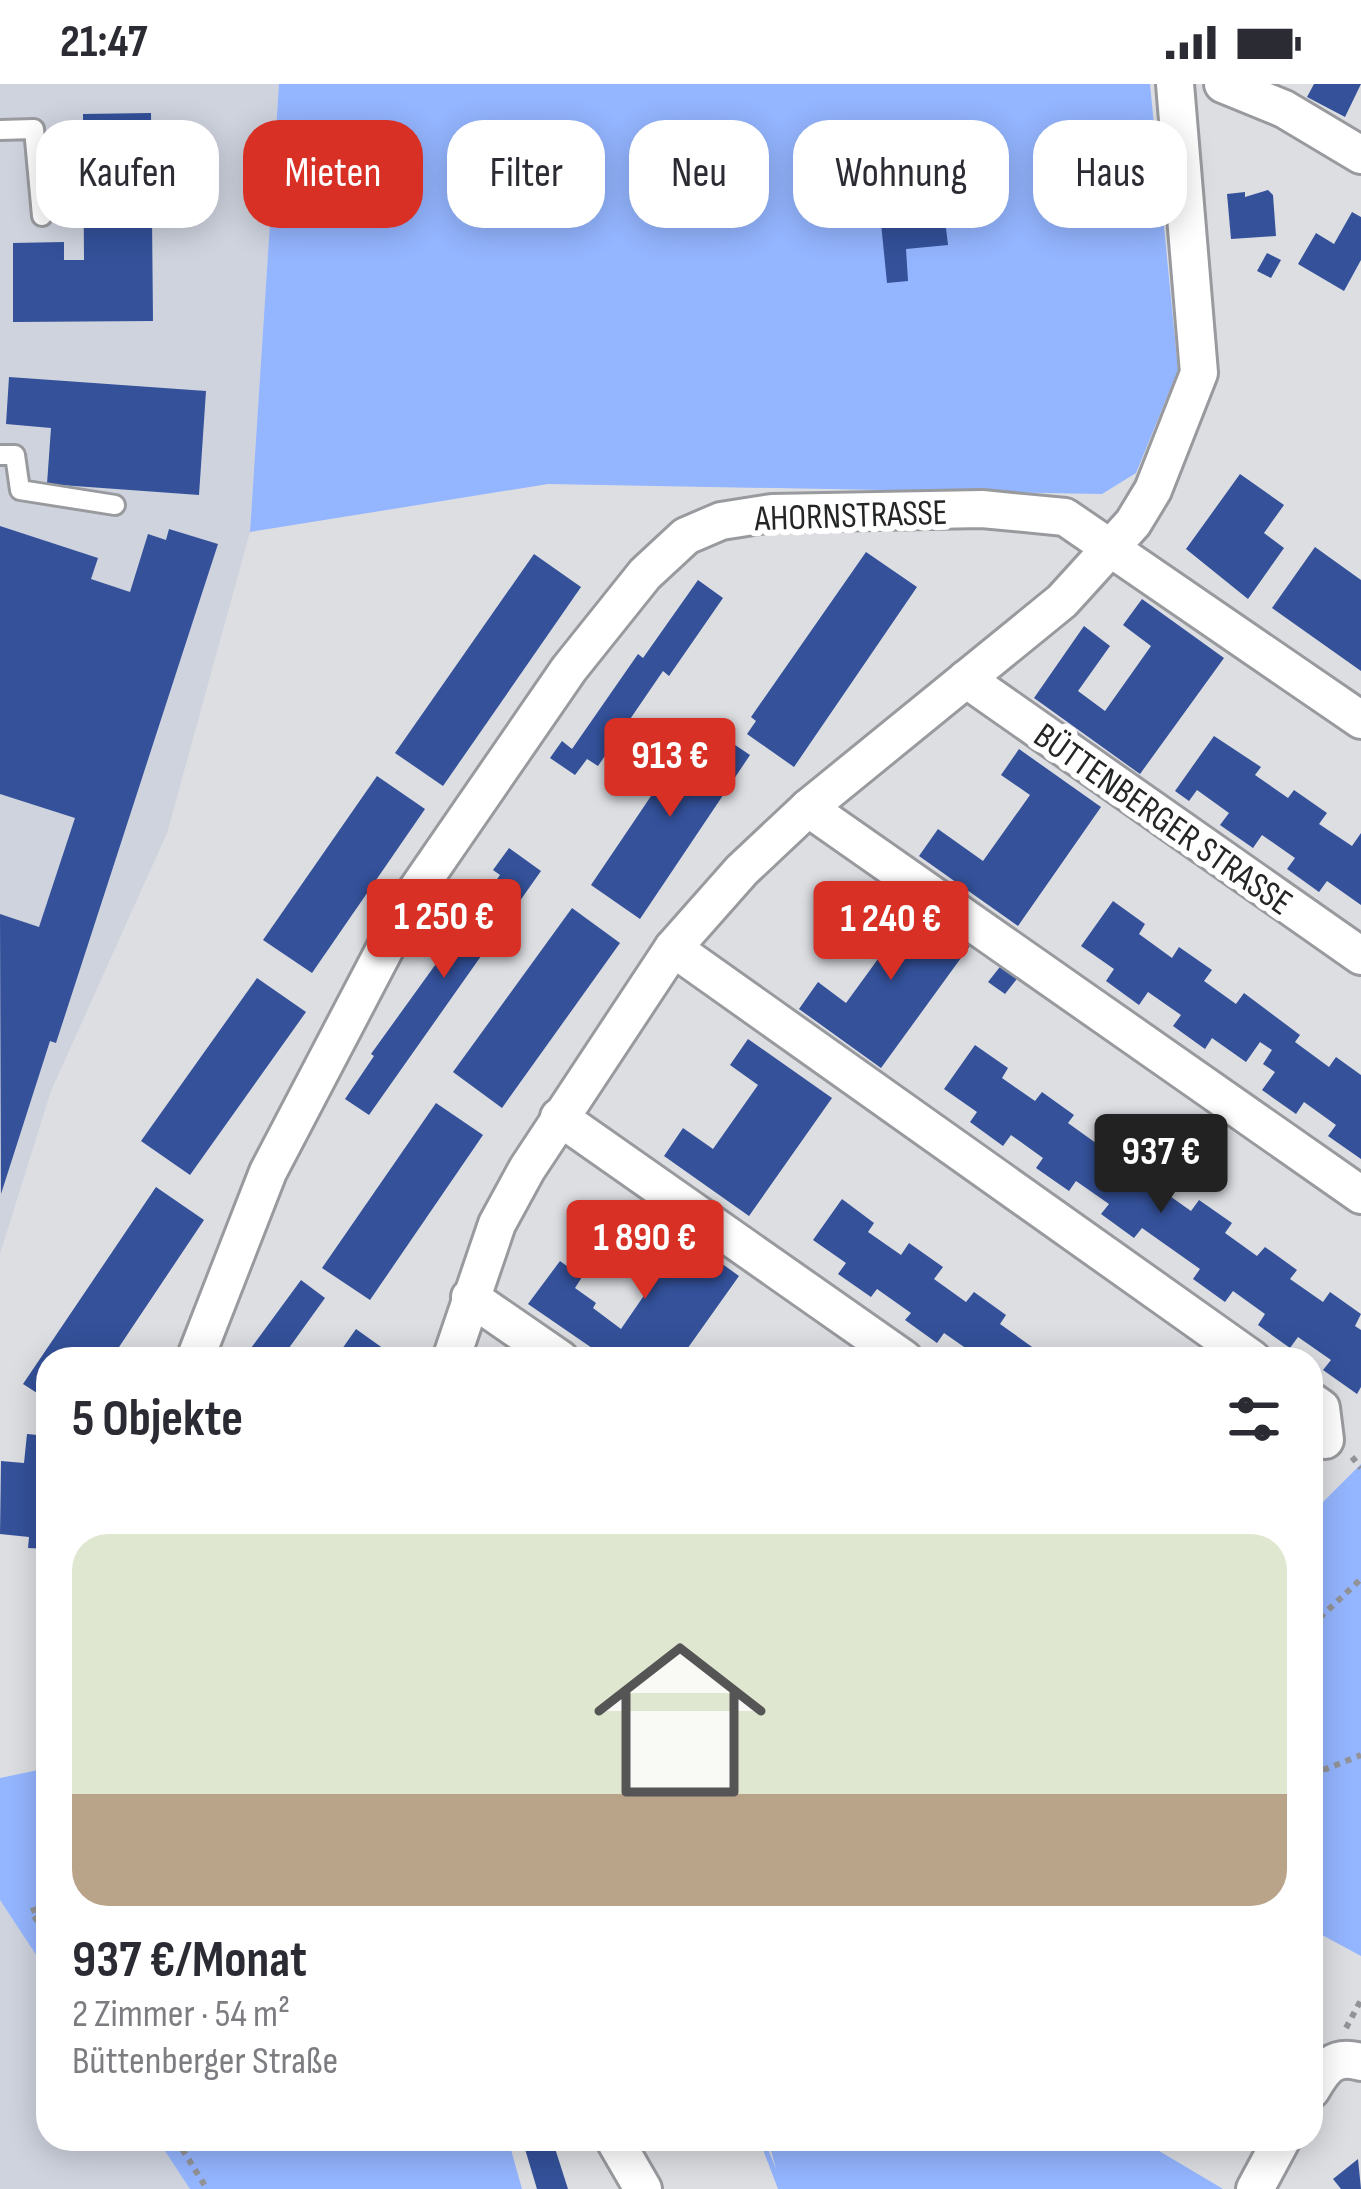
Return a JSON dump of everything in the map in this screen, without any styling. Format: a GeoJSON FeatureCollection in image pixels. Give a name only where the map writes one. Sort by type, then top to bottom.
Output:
{"type":"FeatureCollection","features":[{"type":"Feature","properties":{"kind":"street"},"geometry":{"type":"LineString","coordinates":[[455,1347],[497,1224],[559,1117],[673,948],[742,870],[808,808],[1062,601],[1133,523],[1153,490],[1199,373],[1175,84]]}},
{"type":"Feature","properties":{"kind":"street"},"geometry":{"type":"LineString","coordinates":[[1223,84],[1285,109],[1361,155]]}},
{"type":"Feature","properties":{"kind":"street","name":"AHORNSTRASSE"},"geometry":{"type":"LineString","coordinates":[[200,1347],[268,1172],[412,897],[569,669],[645,574],[686,536],[722,521],[772,512],[982,509],[1065,517],[1112,547]]}},
{"type":"Feature","properties":{"kind":"street"},"geometry":{"type":"LineString","coordinates":[[1112,547],[1361,720]]}},
{"type":"Feature","properties":{"kind":"street","name":"BÜTTENBERGER STRASSE"},"geometry":{"type":"LineString","coordinates":[[966,679],[1361,956]]}},
{"type":"Feature","properties":{"kind":"street"},"geometry":{"type":"LineString","coordinates":[[808,808],[1361,1195]]}},
{"type":"Feature","properties":{"kind":"street"},"geometry":{"type":"LineString","coordinates":[[673,948],[1235,1347]]}},
{"type":"Feature","properties":{"kind":"street"},"geometry":{"type":"LineString","coordinates":[[559,1117],[887,1347]]}},
{"type":"Feature","properties":{"kind":"street"},"geometry":{"type":"LineString","coordinates":[[470,1297],[543,1347]]}},
{"type":"Feature","properties":{"kind":"street"},"geometry":{"type":"LineString","coordinates":[[1323,1424],[1325,1440]]}},
{"type":"Feature","properties":{"kind":"street"},"geometry":{"type":"LineString","coordinates":[[621,2151],[643,2189]]}},
{"type":"Feature","properties":{"kind":"lane"},"geometry":{"type":"LineString","coordinates":[[0,130],[34,129],[36,151]]}},
{"type":"Feature","properties":{"kind":"lane"},"geometry":{"type":"LineString","coordinates":[[0,455],[15,455],[20,490],[115,505]]}},
{"type":"Feature","properties":{"kind":"path"},"geometry":{"type":"LineString","coordinates":[[1323,1615],[1361,1579]]}},
{"type":"Feature","properties":{"kind":"path"},"geometry":{"type":"LineString","coordinates":[[1323,1769],[1361,1755]]}},
{"type":"Feature","properties":{"kind":"path"},"geometry":{"type":"LineString","coordinates":[[183,2151],[207,2189]]}},
{"type":"Feature","properties":{"kind":"shaded area"},"geometry":{"type":"Polygon","coordinates":[[[0,84],[279,84],[277,120],[243,120],[243,228],[270,228],[250,532],[167,833],[51,1091],[0,1254],[0,84]]]}},
{"type":"Feature","properties":{"kind":"shaded area"},"geometry":{"type":"Polygon","coordinates":[[[279,84],[1150,84],[1154,120],[1033,120],[1033,228],[1164,228],[1178,370],[1136,473],[1102,494],[548,484],[250,532],[270,228],[423,228],[423,120],[277,120],[279,84]]]}},
{"type":"Feature","properties":{"kind":"shaded area"},"geometry":{"type":"Polygon","coordinates":[[[1361,1464],[1361,1956],[1323,1935],[1323,1502],[1361,1464]]]}},
{"type":"Feature","properties":{"kind":"shaded area"},"geometry":{"type":"Polygon","coordinates":[[[36,1770],[36,1955],[0,1900],[0,1778],[36,1770]]]}},
{"type":"Feature","properties":{"kind":"shaded area"},"geometry":{"type":"Polygon","coordinates":[[[0,1900],[36,1955],[36,2151],[165,2151],[190,2189],[0,2189],[0,1900]]]}},
{"type":"Feature","properties":{"kind":"shaded area"},"geometry":{"type":"Polygon","coordinates":[[[165,2151],[511,2151],[522,2189],[190,2189],[165,2151]]]}},
{"type":"Feature","properties":{"kind":"shaded area"},"geometry":{"type":"Polygon","coordinates":[[[764,2151],[769,2151],[776,2169],[771,2151],[1159,2151],[1223,2189],[778,2189],[764,2151]]]}},
{"type":"Feature","properties":{"kind":"building"},"geometry":{"type":"Polygon","coordinates":[[[1314,84],[1361,84],[1345,117],[1307,97],[1314,84]]]}},
{"type":"Feature","properties":{"kind":"building"},"geometry":{"type":"Polygon","coordinates":[[[151,113],[151,120],[83,120],[83,114],[151,113]]]}},
{"type":"Feature","properties":{"kind":"building"},"geometry":{"type":"Polygon","coordinates":[[[1268,190],[1273,195],[1276,236],[1231,239],[1227,194],[1245,192],[1245,197],[1268,190]]]}},
{"type":"Feature","properties":{"kind":"building"},"geometry":{"type":"Polygon","coordinates":[[[1352,212],[1361,217],[1361,260],[1344,291],[1298,264],[1316,233],[1334,244],[1352,212]]]}},
{"type":"Feature","properties":{"kind":"building"},"geometry":{"type":"Polygon","coordinates":[[[84,228],[152,228],[153,321],[13,322],[13,243],[64,242],[64,260],[84,260],[84,228]]]}},
{"type":"Feature","properties":{"kind":"building"},"geometry":{"type":"Polygon","coordinates":[[[882,228],[946,228],[948,245],[906,249],[908,281],[887,283],[882,228]]]}},
{"type":"Feature","properties":{"kind":"building"},"geometry":{"type":"Polygon","coordinates":[[[1267,253],[1281,260],[1271,278],[1257,271],[1267,253]]]}},
{"type":"Feature","properties":{"kind":"building"},"geometry":{"type":"Polygon","coordinates":[[[9,377],[206,391],[199,495],[47,484],[51,428],[6,424],[9,377]]]}},
{"type":"Feature","properties":{"kind":"building"},"geometry":{"type":"Polygon","coordinates":[[[1240,474],[1284,505],[1264,533],[1284,548],[1248,599],[1186,549],[1240,474]]]}},
{"type":"Feature","properties":{"kind":"building"},"geometry":{"type":"Polygon","coordinates":[[[0,526],[98,558],[91,579],[130,592],[148,534],[166,540],[169,529],[218,544],[56,1043],[50,1041],[1,1194],[0,914],[39,927],[75,818],[0,794],[0,526]]]}},
{"type":"Feature","properties":{"kind":"building"},"geometry":{"type":"Polygon","coordinates":[[[1315,547],[1361,580],[1361,671],[1272,608],[1315,547]]]}},
{"type":"Feature","properties":{"kind":"building"},"geometry":{"type":"Polygon","coordinates":[[[866,552],[917,587],[794,767],[747,734],[756,721],[751,717],[866,552]]]}},
{"type":"Feature","properties":{"kind":"building"},"geometry":{"type":"Polygon","coordinates":[[[534,554],[581,587],[443,786],[395,753],[534,554]]]}},
{"type":"Feature","properties":{"kind":"building"},"geometry":{"type":"Polygon","coordinates":[[[698,580],[723,598],[669,676],[663,671],[598,766],[587,759],[575,775],[550,758],[562,741],[572,749],[638,654],[643,658],[698,580]]]}},
{"type":"Feature","properties":{"kind":"building"},"geometry":{"type":"Polygon","coordinates":[[[1142,599],[1224,658],[1140,774],[1034,698],[1084,626],[1110,646],[1078,691],[1105,711],[1151,646],[1123,625],[1142,599]]]}},
{"type":"Feature","properties":{"kind":"building"},"geometry":{"type":"Polygon","coordinates":[[[701,722],[750,755],[640,919],[591,885],[701,722]]]}},
{"type":"Feature","properties":{"kind":"building"},"geometry":{"type":"Polygon","coordinates":[[[1214,736],[1261,767],[1255,775],[1288,798],[1294,790],[1327,813],[1319,824],[1352,846],[1361,833],[1361,905],[1327,881],[1319,892],[1287,869],[1295,858],[1262,835],[1253,848],[1220,825],[1229,813],[1197,790],[1189,801],[1175,791],[1214,736]]]}},
{"type":"Feature","properties":{"kind":"building"},"geometry":{"type":"Polygon","coordinates":[[[1019,749],[1101,807],[1018,926],[919,856],[938,829],[983,861],[1030,795],[1001,775],[1019,749]]]}},
{"type":"Feature","properties":{"kind":"building"},"geometry":{"type":"Polygon","coordinates":[[[377,776],[425,809],[312,973],[263,940],[377,776]]]}},
{"type":"Feature","properties":{"kind":"building"},"geometry":{"type":"Polygon","coordinates":[[[509,848],[541,871],[369,1115],[345,1099],[371,1054],[500,875],[493,870],[509,848]]]}},
{"type":"Feature","properties":{"kind":"building"},"geometry":{"type":"Polygon","coordinates":[[[882,891],[942,934],[950,923],[974,940],[881,1068],[799,1009],[818,982],[846,1003],[894,937],[864,916],[882,891]]]}},
{"type":"Feature","properties":{"kind":"building"},"geometry":{"type":"Polygon","coordinates":[[[1113,901],[1145,924],[1139,934],[1172,958],[1179,947],[1212,970],[1204,981],[1236,1004],[1244,993],[1300,1035],[1295,1042],[1329,1067],[1336,1057],[1361,1075],[1361,1159],[1328,1136],[1336,1125],[1304,1102],[1296,1114],[1262,1090],[1275,1072],[1263,1064],[1272,1050],[1260,1042],[1246,1062],[1212,1038],[1205,1049],[1173,1026],[1181,1015],[1148,992],[1139,1005],[1106,981],[1114,969],[1081,946],[1113,901]]]}},
{"type":"Feature","properties":{"kind":"building"},"geometry":{"type":"Polygon","coordinates":[[[572,908],[620,943],[502,1108],[453,1072],[572,908]]]}},
{"type":"Feature","properties":{"kind":"building"},"geometry":{"type":"Polygon","coordinates":[[[1003,963],[1020,975],[1005,994],[988,982],[1003,963]]]}},
{"type":"Feature","properties":{"kind":"building"},"geometry":{"type":"Polygon","coordinates":[[[257,978],[306,1012],[190,1175],[141,1141],[257,978]]]}},
{"type":"Feature","properties":{"kind":"building"},"geometry":{"type":"Polygon","coordinates":[[[748,1039],[832,1098],[749,1216],[664,1156],[683,1128],[713,1149],[758,1085],[730,1065],[748,1039]]]}},
{"type":"Feature","properties":{"kind":"building"},"geometry":{"type":"Polygon","coordinates":[[[975,1045],[1008,1068],[1002,1078],[1035,1101],[1042,1092],[1074,1115],[1068,1123],[1100,1146],[1108,1136],[1140,1159],[1133,1170],[1191,1211],[1199,1200],[1232,1223],[1225,1233],[1257,1256],[1265,1247],[1297,1270],[1290,1279],[1323,1302],[1330,1292],[1361,1314],[1355,1326],[1361,1330],[1357,1394],[1323,1370],[1331,1360],[1323,1354],[1323,1347],[1312,1347],[1298,1337],[1289,1347],[1258,1325],[1265,1314],[1233,1291],[1225,1302],[1193,1279],[1200,1269],[1142,1228],[1134,1238],[1101,1214],[1109,1204],[1076,1181],[1069,1191],[1036,1168],[1043,1158],[1011,1135],[1003,1146],[970,1122],[977,1112],[944,1089],[975,1045]]]}},
{"type":"Feature","properties":{"kind":"building"},"geometry":{"type":"Polygon","coordinates":[[[436,1103],[483,1135],[370,1300],[322,1268],[436,1103]]]}},
{"type":"Feature","properties":{"kind":"building"},"geometry":{"type":"Polygon","coordinates":[[[156,1187],[204,1220],[119,1347],[48,1347],[156,1187]]]}},
{"type":"Feature","properties":{"kind":"building"},"geometry":{"type":"Polygon","coordinates":[[[842,1199],[874,1223],[868,1232],[901,1255],[909,1243],[943,1267],[934,1279],[966,1302],[974,1292],[1006,1315],[1000,1324],[1032,1347],[964,1347],[944,1333],[937,1343],[905,1320],[911,1313],[877,1289],[871,1297],[838,1274],[846,1263],[813,1240],[842,1199]]]}},
{"type":"Feature","properties":{"kind":"building"},"geometry":{"type":"Polygon","coordinates":[[[656,1216],[739,1276],[689,1347],[591,1347],[528,1304],[560,1261],[582,1277],[575,1288],[621,1329],[667,1262],[637,1242],[656,1216]]]}},
{"type":"Feature","properties":{"kind":"building"},"geometry":{"type":"Polygon","coordinates":[[[301,1280],[325,1298],[290,1347],[252,1347],[301,1280]]]}},
{"type":"Feature","properties":{"kind":"building"},"geometry":{"type":"Polygon","coordinates":[[[356,1329],[381,1347],[343,1347],[356,1329]]]}},
{"type":"Feature","properties":{"kind":"building"},"geometry":{"type":"Polygon","coordinates":[[[36,1365],[36,1392],[23,1384],[36,1365]]]}},
{"type":"Feature","properties":{"kind":"building"},"geometry":{"type":"Polygon","coordinates":[[[27,1434],[36,1435],[36,1548],[28,1548],[29,1537],[0,1534],[1,1461],[24,1463],[27,1434]]]}},
{"type":"Feature","properties":{"kind":"building"},"geometry":{"type":"Polygon","coordinates":[[[526,2151],[556,2151],[568,2189],[537,2189],[526,2151]]]}},
{"type":"Feature","properties":{"kind":"building"},"geometry":{"type":"Polygon","coordinates":[[[1358,2159],[1361,2189],[1341,2189],[1333,2179],[1358,2159]]]}}]}
